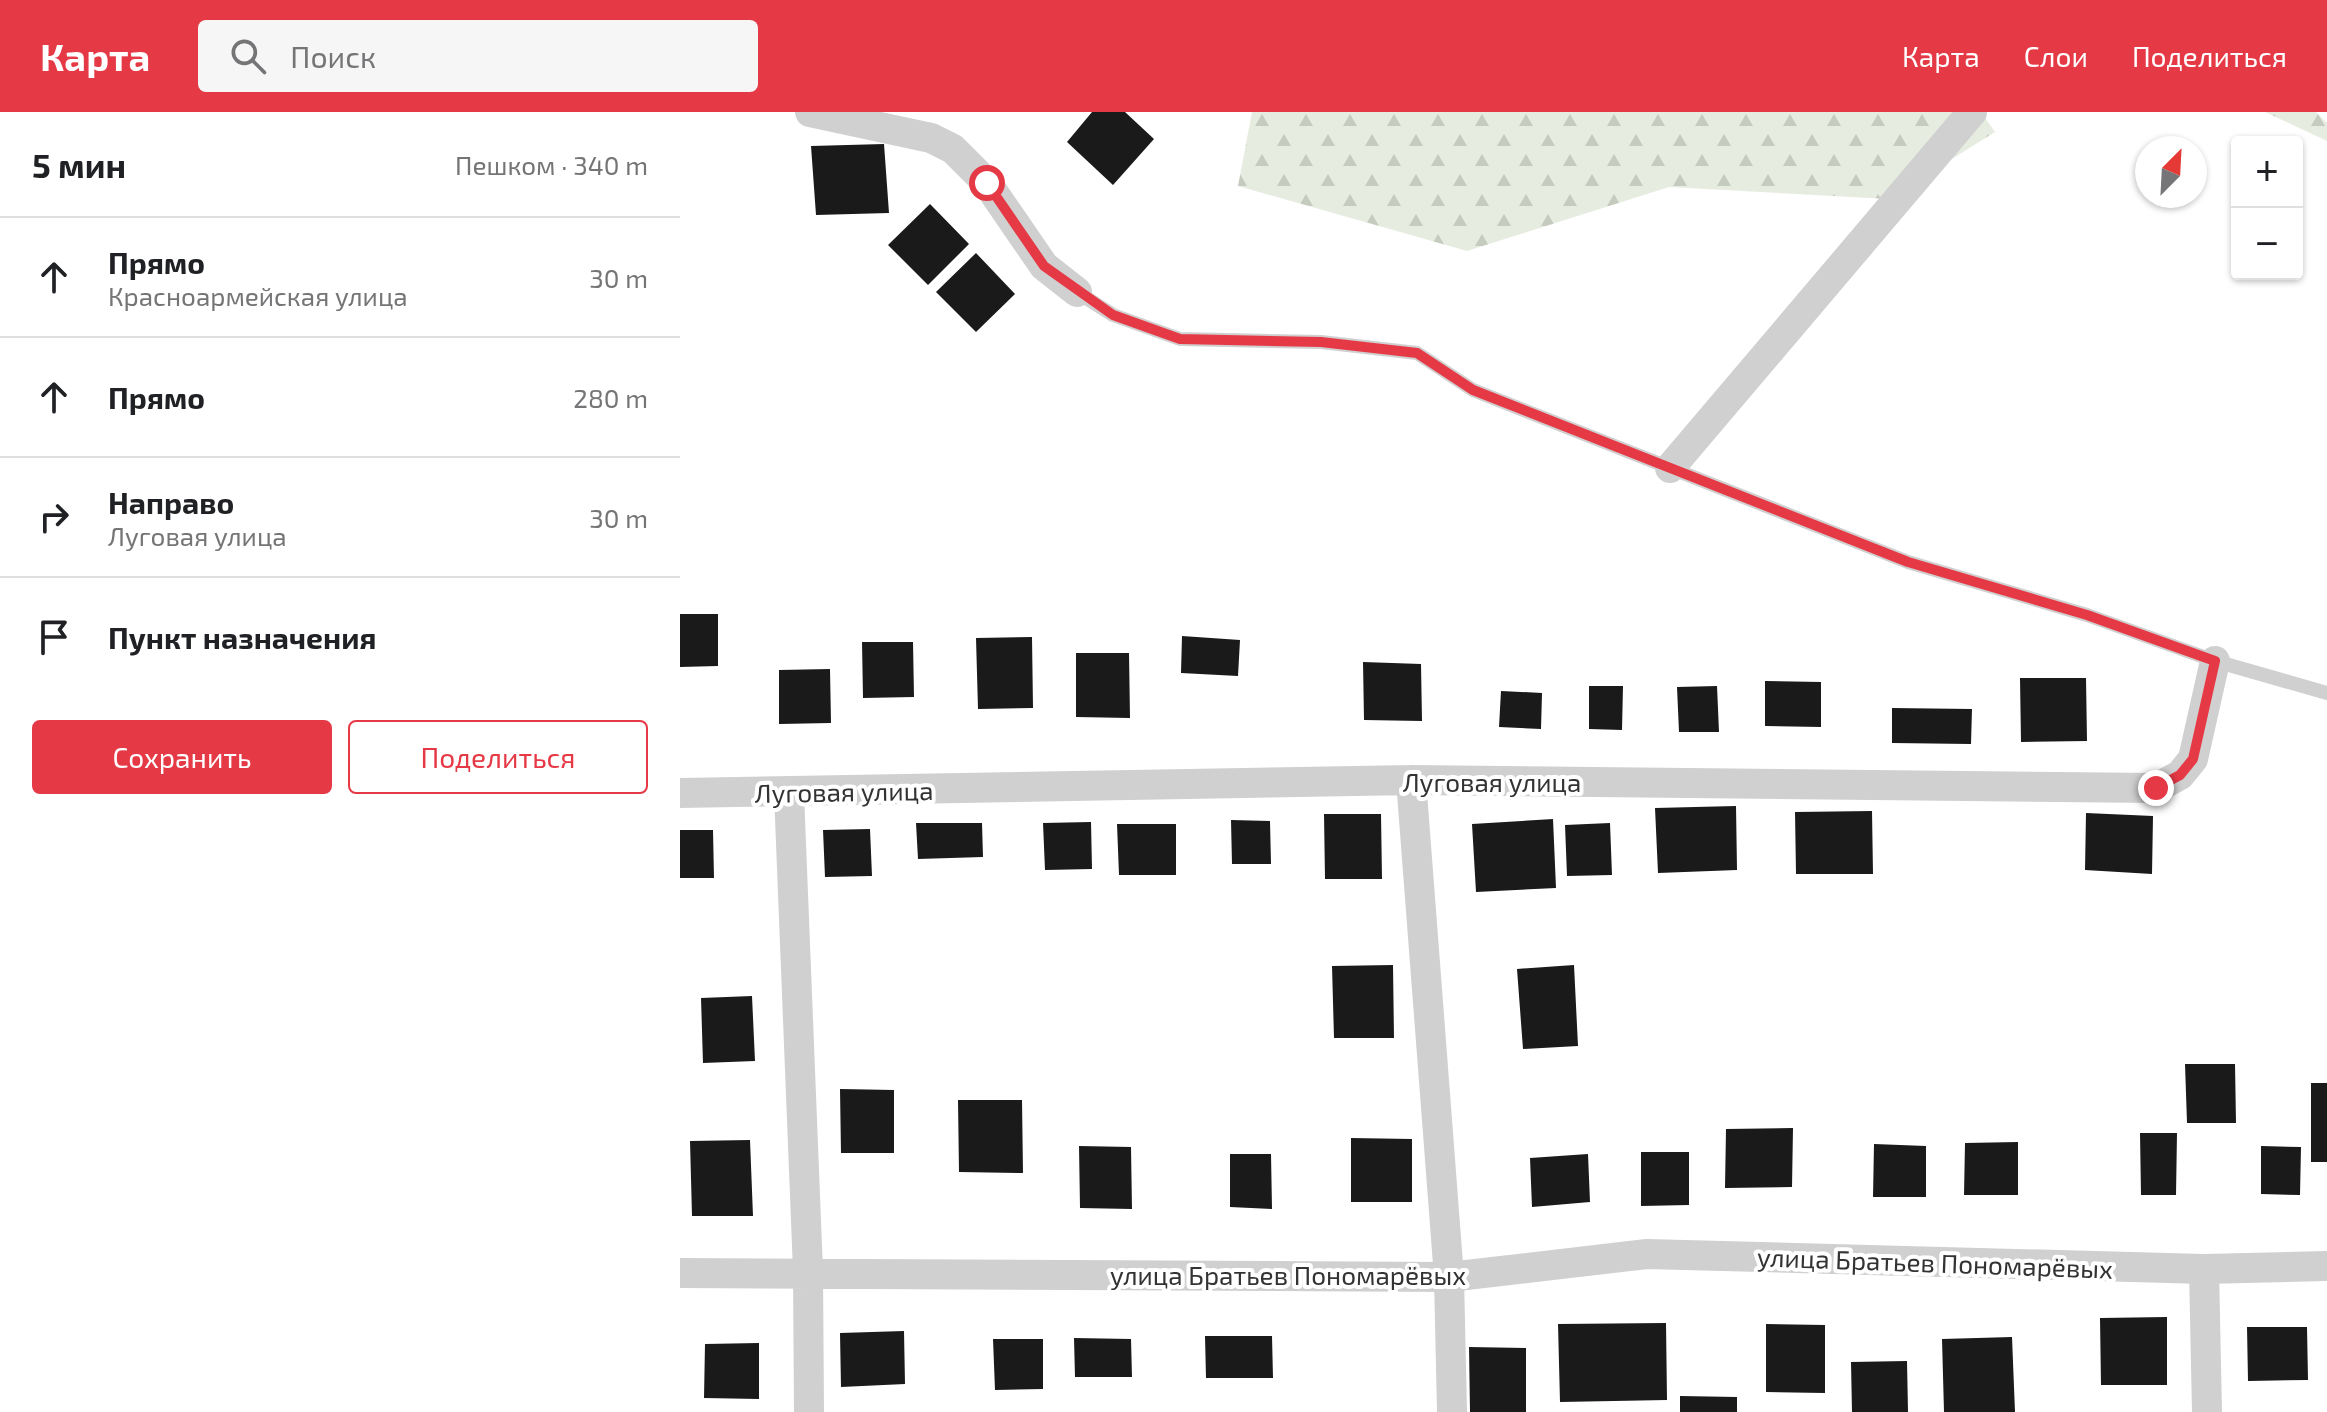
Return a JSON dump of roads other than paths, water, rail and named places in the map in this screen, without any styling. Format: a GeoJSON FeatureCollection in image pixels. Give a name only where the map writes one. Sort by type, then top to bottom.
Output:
{"type":"FeatureCollection","features":[{"type":"Feature","properties":{"kind":"street"},"geometry":{"type":"LineString","coordinates":[[810,112],[931,138],[953,149],[987,183],[1044,266],[1077,292]]}},
{"type":"Feature","properties":{"kind":"street"},"geometry":{"type":"LineString","coordinates":[[1670,468],[1972,112]]}},
{"type":"Feature","properties":{"kind":"street","name":"Луговая улица"},"geometry":{"type":"LineString","coordinates":[[680,793],[1411,780],[2156,788],[2180,775],[2193,759],[2215,661]]}},
{"type":"Feature","properties":{"kind":"street"},"geometry":{"type":"LineString","coordinates":[[1411,780],[1449,1277],[1452,1412]]}},
{"type":"Feature","properties":{"kind":"street"},"geometry":{"type":"LineString","coordinates":[[789,793],[808,1271],[809,1412]]}},
{"type":"Feature","properties":{"kind":"street","name":"улица Братьев Пономарёвых"},"geometry":{"type":"LineString","coordinates":[[680,1273],[808,1271],[1449,1277],[1647,1254],[2204,1269],[2327,1266]]}},
{"type":"Feature","properties":{"kind":"street"},"geometry":{"type":"LineString","coordinates":[[2204,1269],[2207,1412]]}},
{"type":"Feature","properties":{"kind":"lane"},"geometry":{"type":"LineString","coordinates":[[1077,292],[1113,315],[1180,339],[1321,342],[1417,353],[1473,390],[1908,562],[2087,615],[2215,661],[2327,693]]}}]}
